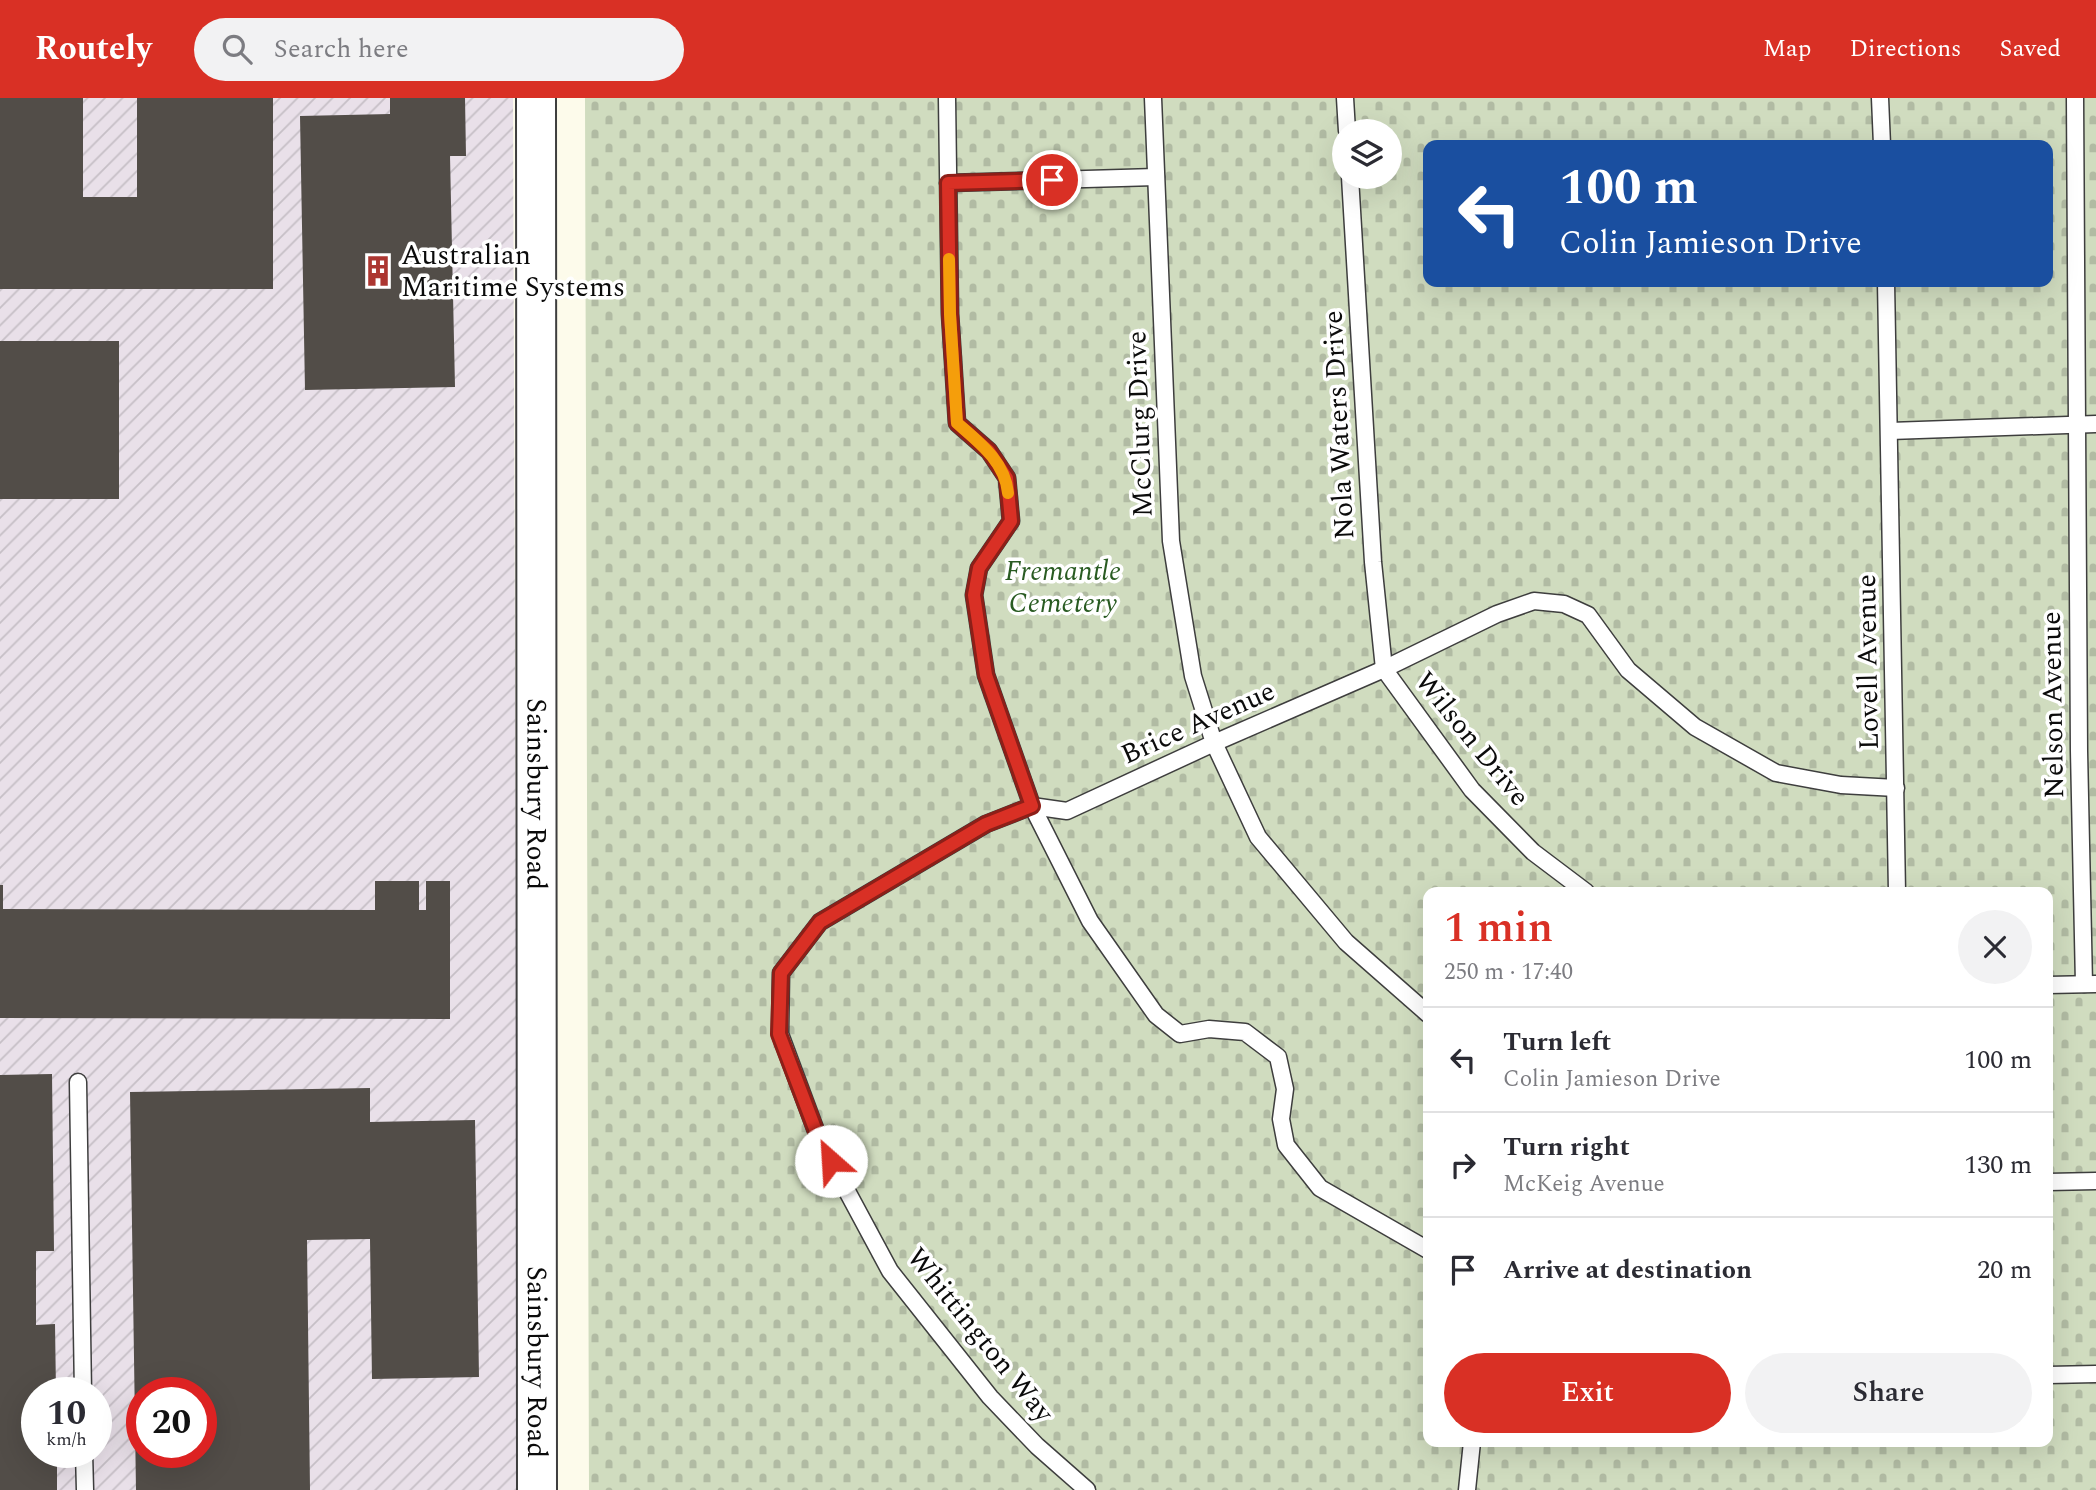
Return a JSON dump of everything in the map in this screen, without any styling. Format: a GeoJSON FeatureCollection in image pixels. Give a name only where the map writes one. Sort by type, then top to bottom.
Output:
{"type":"FeatureCollection","features":[{"type":"Feature","properties":{"kind":"street","name":"Sainsbury Road"},"geometry":{"type":"LineString","coordinates":[[536,98],[537,1490]]}},
{"type":"Feature","properties":{"kind":"lane"},"geometry":{"type":"LineString","coordinates":[[947,98],[950,314],[957,423],[989,451],[1007,478],[1011,521],[979,568],[974,595],[986,675],[1032,806],[1090,921],[1156,1016],[1180,1034],[1209,1028],[1245,1032],[1278,1057],[1285,1089],[1281,1119],[1286,1145],[1320,1188],[1423,1247]]}},
{"type":"Feature","properties":{"kind":"lane","name":"McClurg Drive"},"geometry":{"type":"LineString","coordinates":[[1153,98],[1171,541],[1193,676],[1214,743],[1258,836],[1346,942],[1423,1010]]}},
{"type":"Feature","properties":{"kind":"lane"},"geometry":{"type":"LineString","coordinates":[[1345,98],[1346,119]]}},
{"type":"Feature","properties":{"kind":"lane"},"geometry":{"type":"LineString","coordinates":[[1880,98],[1882,140]]}},
{"type":"Feature","properties":{"kind":"lane","name":"Nelson Avenue"},"geometry":{"type":"LineString","coordinates":[[2075,98],[2079,751],[2090,984]]}},
{"type":"Feature","properties":{"kind":"lane"},"geometry":{"type":"LineString","coordinates":[[948,183],[1156,177]]}},
{"type":"Feature","properties":{"kind":"lane","name":"Nola Waters Drive"},"geometry":{"type":"LineString","coordinates":[[1351,189],[1373,562],[1384,669]]}},
{"type":"Feature","properties":{"kind":"lane","name":"Lovell Avenue"},"geometry":{"type":"LineString","coordinates":[[1886,287],[1897,887]]}},
{"type":"Feature","properties":{"kind":"lane"},"geometry":{"type":"LineString","coordinates":[[1890,431],[2096,424]]}},
{"type":"Feature","properties":{"kind":"lane","name":"Brice Avenue"},"geometry":{"type":"LineString","coordinates":[[1032,806],[1067,811],[1384,669],[1497,614],[1534,601],[1564,604],[1588,615],[1628,670],[1695,727],[1776,772],[1842,785],[1896,788]]}},
{"type":"Feature","properties":{"kind":"lane","name":"Wilson Drive"},"geometry":{"type":"LineString","coordinates":[[1384,669],[1472,790],[1533,852],[1579,887]]}},
{"type":"Feature","properties":{"kind":"lane","name":"Whittington Way"},"geometry":{"type":"LineString","coordinates":[[1032,806],[986,824],[820,922],[781,973],[779,1034],[819,1139],[890,1271],[990,1397],[1037,1446],[1087,1490]]}},
{"type":"Feature","properties":{"kind":"lane"},"geometry":{"type":"LineString","coordinates":[[2053,985],[2090,984]]}},
{"type":"Feature","properties":{"kind":"lane"},"geometry":{"type":"LineString","coordinates":[[78,1082],[83,1377]]}},
{"type":"Feature","properties":{"kind":"lane"},"geometry":{"type":"LineString","coordinates":[[2053,1182],[2096,1181]]}},
{"type":"Feature","properties":{"kind":"lane"},"geometry":{"type":"LineString","coordinates":[[2053,1375],[2096,1374]]}},
{"type":"Feature","properties":{"kind":"lane"},"geometry":{"type":"LineString","coordinates":[[1467,1490],[1471,1447]]}},
{"type":"Feature","properties":{"kind":"lane"},"geometry":{"type":"LineString","coordinates":[[84,1468],[85,1490]]}},
{"type":"Feature","properties":{"kind":"shaded area"},"geometry":{"type":"Polygon","coordinates":[[[0,98],[513,98],[518,1490],[0,1490],[0,98]]]}},
{"type":"Feature","properties":{"kind":"green space","name":"Fremantle Cemetery"},"geometry":{"type":"Polygon","coordinates":[[[585,98],[2096,98],[2096,1490],[589,1490],[585,98]]]}},
{"type":"Feature","properties":{"kind":"building"},"geometry":{"type":"Polygon","coordinates":[[[0,98],[83,98],[83,197],[137,197],[137,98],[273,98],[273,289],[0,289],[0,98]]]}},
{"type":"Feature","properties":{"kind":"building","name":"Australian Maritime Systems"},"geometry":{"type":"Polygon","coordinates":[[[390,98],[465,98],[466,156],[450,156],[455,387],[305,390],[300,116],[390,114],[390,98]]]}},
{"type":"Feature","properties":{"kind":"building"},"geometry":{"type":"Polygon","coordinates":[[[0,341],[119,341],[119,499],[0,499],[0,341]]]}},
{"type":"Feature","properties":{"kind":"building"},"geometry":{"type":"Polygon","coordinates":[[[375,881],[419,881],[419,910],[426,910],[426,881],[450,881],[450,1019],[0,1018],[0,885],[3,885],[3,909],[375,910],[375,881]]]}},
{"type":"Feature","properties":{"kind":"building"},"geometry":{"type":"Polygon","coordinates":[[[52,1074],[54,1251],[36,1251],[36,1325],[55,1324],[56,1377],[21,1377],[21,1468],[57,1468],[57,1490],[0,1490],[0,1075],[52,1074]]]}},
{"type":"Feature","properties":{"kind":"building"},"geometry":{"type":"Polygon","coordinates":[[[370,1088],[370,1122],[475,1120],[479,1377],[372,1379],[370,1239],[307,1240],[310,1490],[136,1490],[136,1468],[217,1468],[217,1377],[134,1377],[130,1092],[370,1088]]]}},
{"type":"Feature","properties":{"kind":"slow traffic"},"geometry":{"type":"LineString","coordinates":[[949,259],[957,423],[989,451],[1007,478],[1008,493]]}},
{"type":"Feature","properties":{"kind":"place","name":"Australian Maritime Systems"},"geometry":{"type":"Point","coordinates":[378,271]}},
{"type":"Feature","properties":{"kind":"route"},"geometry":{"type":"LineString","coordinates":[[831,1161],[819,1139],[779,1034],[781,973],[820,922],[986,824],[1032,806],[986,675],[974,595],[979,568],[1011,521],[1007,478],[989,451],[957,423],[950,314],[948,183],[1052,180]]}}]}
